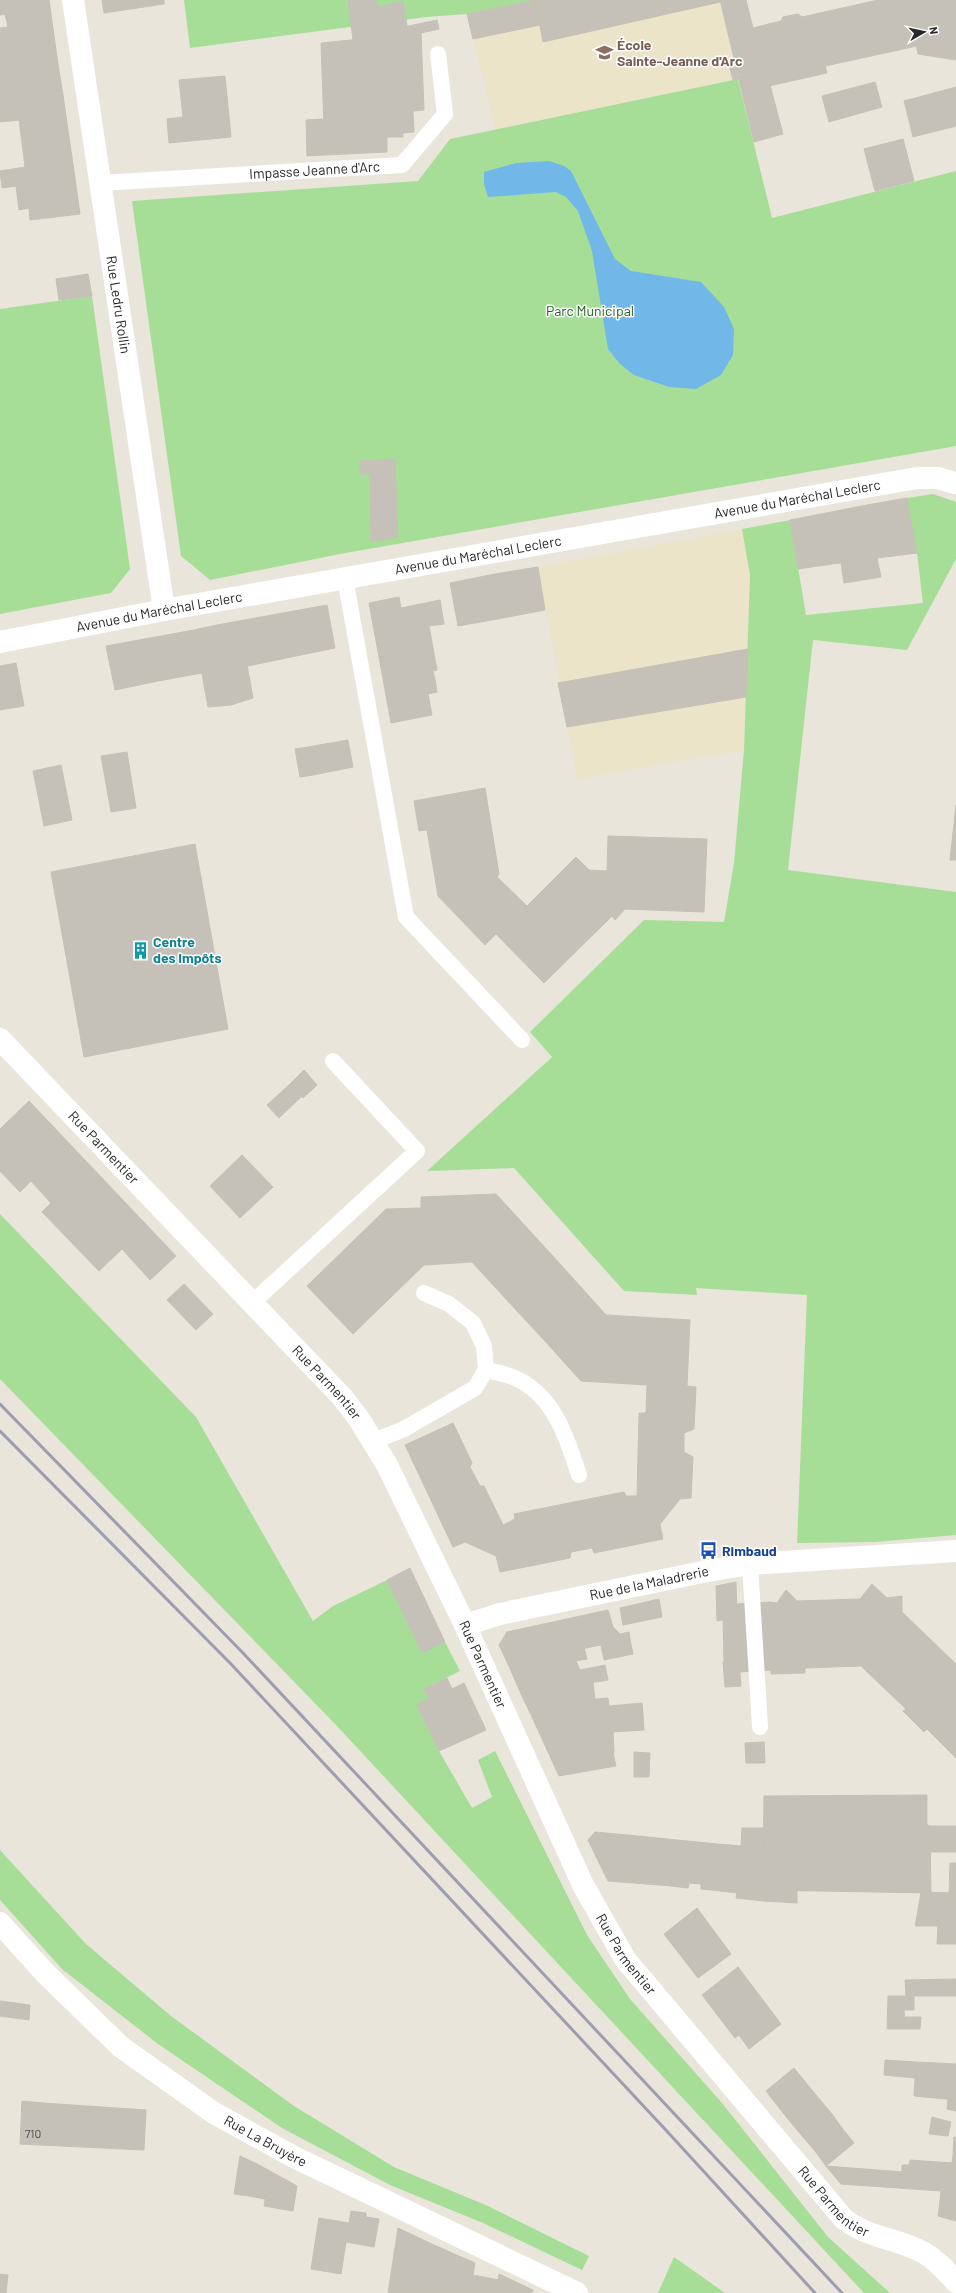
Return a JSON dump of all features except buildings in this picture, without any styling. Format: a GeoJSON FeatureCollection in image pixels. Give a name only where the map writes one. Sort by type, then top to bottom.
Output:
{"type":"FeatureCollection","features":[{"type":"Feature","properties":{"kind":"street","name":"Rue Ledru Rollin"},"geometry":{"type":"LineString","coordinates":[[73,0],[164,610]]}},
{"type":"Feature","properties":{"kind":"street","name":"Avenue du Maréchal Leclerc"},"geometry":{"type":"LineString","coordinates":[[0,642],[164,610],[917,478],[937,478],[956,483]]}},
{"type":"Feature","properties":{"kind":"street","name":"Rue Parmentier"},"geometry":{"type":"LineString","coordinates":[[0,1039],[343,1398],[374,1442],[465,1625],[584,1885],[625,1959],[843,2218],[859,2230],[924,2253],[935,2261],[956,2282]]}},
{"type":"Feature","properties":{"kind":"street","name":"Rue de la Maladrerie"},"geometry":{"type":"LineString","coordinates":[[465,1625],[500,1614],[707,1571],[750,1564],[956,1551]]}},
{"type":"Feature","properties":{"kind":"street","name":"Rue La Bruyère"},"geometry":{"type":"LineString","coordinates":[[0,1923],[45,1973],[121,2047],[214,2113],[294,2157],[577,2293]]}},
{"type":"Feature","properties":{"kind":"lane","name":"Impasse Jeanne d'Arc"},"geometry":{"type":"LineString","coordinates":[[100,183],[402,165],[445,114],[438,54]]}},
{"type":"Feature","properties":{"kind":"lane"},"geometry":{"type":"LineString","coordinates":[[345,578],[406,917],[522,1040]]}},
{"type":"Feature","properties":{"kind":"lane"},"geometry":{"type":"LineString","coordinates":[[252,1303],[417,1151],[333,1061]]}},
{"type":"Feature","properties":{"kind":"lane"},"geometry":{"type":"LineString","coordinates":[[374,1442],[404,1429],[475,1388],[486,1370],[484,1346],[473,1323],[449,1304],[424,1294]]}},
{"type":"Feature","properties":{"kind":"lane"},"geometry":{"type":"LineString","coordinates":[[486,1370],[515,1377],[533,1388],[551,1407],[566,1436],[579,1475]]}},
{"type":"Feature","properties":{"kind":"lane"},"geometry":{"type":"LineString","coordinates":[[750,1564],[760,1727]]}},
{"type":"Feature","properties":{"kind":"shaded area","name":"École Sainte-Jeanne d'Arc"},"geometry":{"type":"Polygon","coordinates":[[[534,0],[720,0],[738,79],[495,130],[467,14],[534,0]]]}},
{"type":"Feature","properties":{"kind":"shaded area"},"geometry":{"type":"Polygon","coordinates":[[[742,529],[750,575],[744,750],[577,779],[538,567],[742,529]]]}},
{"type":"Feature","properties":{"kind":"green space"},"geometry":{"type":"Polygon","coordinates":[[[184,0],[534,0],[467,14],[426,17],[190,48],[184,0]]]}},
{"type":"Feature","properties":{"kind":"green space","name":"Parc Municipal"},"geometry":{"type":"Polygon","coordinates":[[[738,79],[772,218],[956,171],[956,446],[340,554],[210,580],[181,556],[132,201],[418,181],[450,139],[738,79]]]}},
{"type":"Feature","properties":{"kind":"green space"},"geometry":{"type":"Polygon","coordinates":[[[92,296],[130,569],[111,593],[0,614],[0,309],[92,296]]]}},
{"type":"Feature","properties":{"kind":"green space"},"geometry":{"type":"Polygon","coordinates":[[[933,494],[956,502],[956,559],[907,650],[813,640],[788,870],[956,892],[956,1535],[875,1542],[797,1543],[807,1295],[696,1288],[697,1295],[624,1291],[514,1168],[427,1171],[552,1057],[530,1032],[644,920],[724,922],[734,863],[744,750],[750,575],[742,529],[790,520],[806,615],[923,603],[917,553],[907,498],[933,494]]]}},
{"type":"Feature","properties":{"kind":"green space"},"geometry":{"type":"Polygon","coordinates":[[[0,1214],[196,1417],[313,1621],[333,1606],[387,1580],[422,1652],[445,1642],[460,1671],[424,1689],[429,1699],[417,1705],[439,1751],[472,1808],[492,1797],[478,1760],[495,1751],[587,1935],[630,1999],[722,2103],[828,2237],[890,2293],[864,2293],[336,1725],[0,1379],[0,1214]]]}},
{"type":"Feature","properties":{"kind":"green space"},"geometry":{"type":"Polygon","coordinates":[[[0,1850],[86,1944],[171,2016],[294,2106],[394,2167],[488,2206],[589,2256],[582,2270],[483,2223],[390,2185],[282,2128],[158,2044],[62,1969],[0,1900],[0,1850]]]}},
{"type":"Feature","properties":{"kind":"green space"},"geometry":{"type":"Polygon","coordinates":[[[674,2257],[725,2293],[658,2293],[674,2257]]]}},
{"type":"Feature","properties":{"kind":"water"},"geometry":{"type":"Polygon","coordinates":[[[549,161],[564,166],[571,171],[615,259],[631,271],[701,282],[724,307],[734,329],[733,355],[721,375],[696,389],[669,387],[634,375],[620,364],[608,349],[592,251],[578,211],[566,197],[556,192],[488,197],[484,184],[484,172],[516,163],[549,161]]]}},
{"type":"Feature","properties":{"kind":"railway"},"geometry":{"type":"LineString","coordinates":[[0,1404],[243,1653],[842,2293]]}},
{"type":"Feature","properties":{"kind":"railway"},"geometry":{"type":"LineString","coordinates":[[0,1431],[231,1664],[664,2128],[815,2293]]}},
{"type":"Feature","properties":{"kind":"place","name":"École Sainte-Jeanne d'Arc"},"geometry":{"type":"Point","coordinates":[604,53]}},
{"type":"Feature","properties":{"kind":"place","name":"Centre des Impôts"},"geometry":{"type":"Point","coordinates":[140,950]}},
{"type":"Feature","properties":{"kind":"place","name":"Rimbaud"},"geometry":{"type":"Point","coordinates":[709,1551]}}]}
